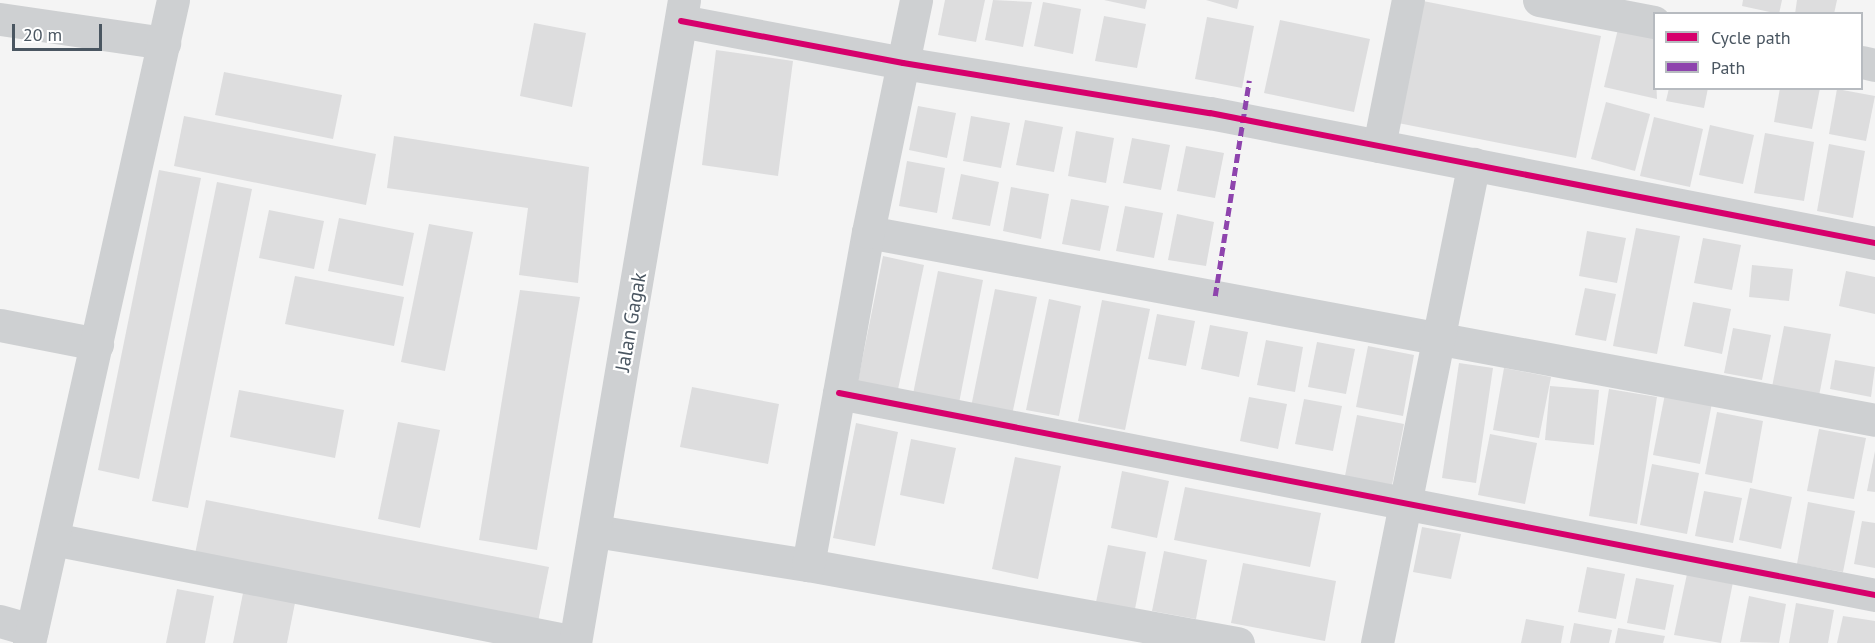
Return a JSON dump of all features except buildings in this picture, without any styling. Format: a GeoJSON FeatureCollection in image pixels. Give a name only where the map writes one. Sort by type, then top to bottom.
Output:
{"type":"FeatureCollection","features":[{"type":"Feature","properties":{"kind":"street"},"geometry":{"type":"LineString","coordinates":[[0,621],[31,636],[172,0]]}},
{"type":"Feature","properties":{"kind":"street"},"geometry":{"type":"LineString","coordinates":[[808,564],[868,232],[916,0]]}},
{"type":"Feature","properties":{"kind":"street"},"geometry":{"type":"LineString","coordinates":[[1379,146],[1408,0]]}},
{"type":"Feature","properties":{"kind":"street"},"geometry":{"type":"LineString","coordinates":[[1539,0],[1653,22]]}},
{"type":"Feature","properties":{"kind":"street"},"geometry":{"type":"LineString","coordinates":[[682,10],[903,63],[1210,112],[1875,243]]}},
{"type":"Feature","properties":{"kind":"street","name":"Jalan Gagak"},"geometry":{"type":"LineString","coordinates":[[575,642],[682,10]]}},
{"type":"Feature","properties":{"kind":"street"},"geometry":{"type":"LineString","coordinates":[[0,20],[164,43]]}},
{"type":"Feature","properties":{"kind":"street"},"geometry":{"type":"LineString","coordinates":[[1377,643],[1474,164]]}},
{"type":"Feature","properties":{"kind":"street"},"geometry":{"type":"LineString","coordinates":[[868,232],[1875,420]]}},
{"type":"Feature","properties":{"kind":"street"},"geometry":{"type":"LineString","coordinates":[[0,325],[97,344]]}},
{"type":"Feature","properties":{"kind":"street"},"geometry":{"type":"LineString","coordinates":[[839,393],[1875,595]]}},
{"type":"Feature","properties":{"kind":"street"},"geometry":{"type":"LineString","coordinates":[[595,531],[808,564],[1238,643]]}},
{"type":"Feature","properties":{"kind":"street"},"geometry":{"type":"LineString","coordinates":[[53,539],[575,642]]}},
{"type":"Feature","properties":{"kind":"marked path"},"geometry":{"type":"LineString","coordinates":[[1215,296],[1249,81]]}},
{"type":"Feature","properties":{"kind":"cycle path"},"geometry":{"type":"LineString","coordinates":[[681,21],[903,63],[1210,113],[1875,243]]}},
{"type":"Feature","properties":{"kind":"cycle path"},"geometry":{"type":"LineString","coordinates":[[839,393],[1875,595]]}}]}
